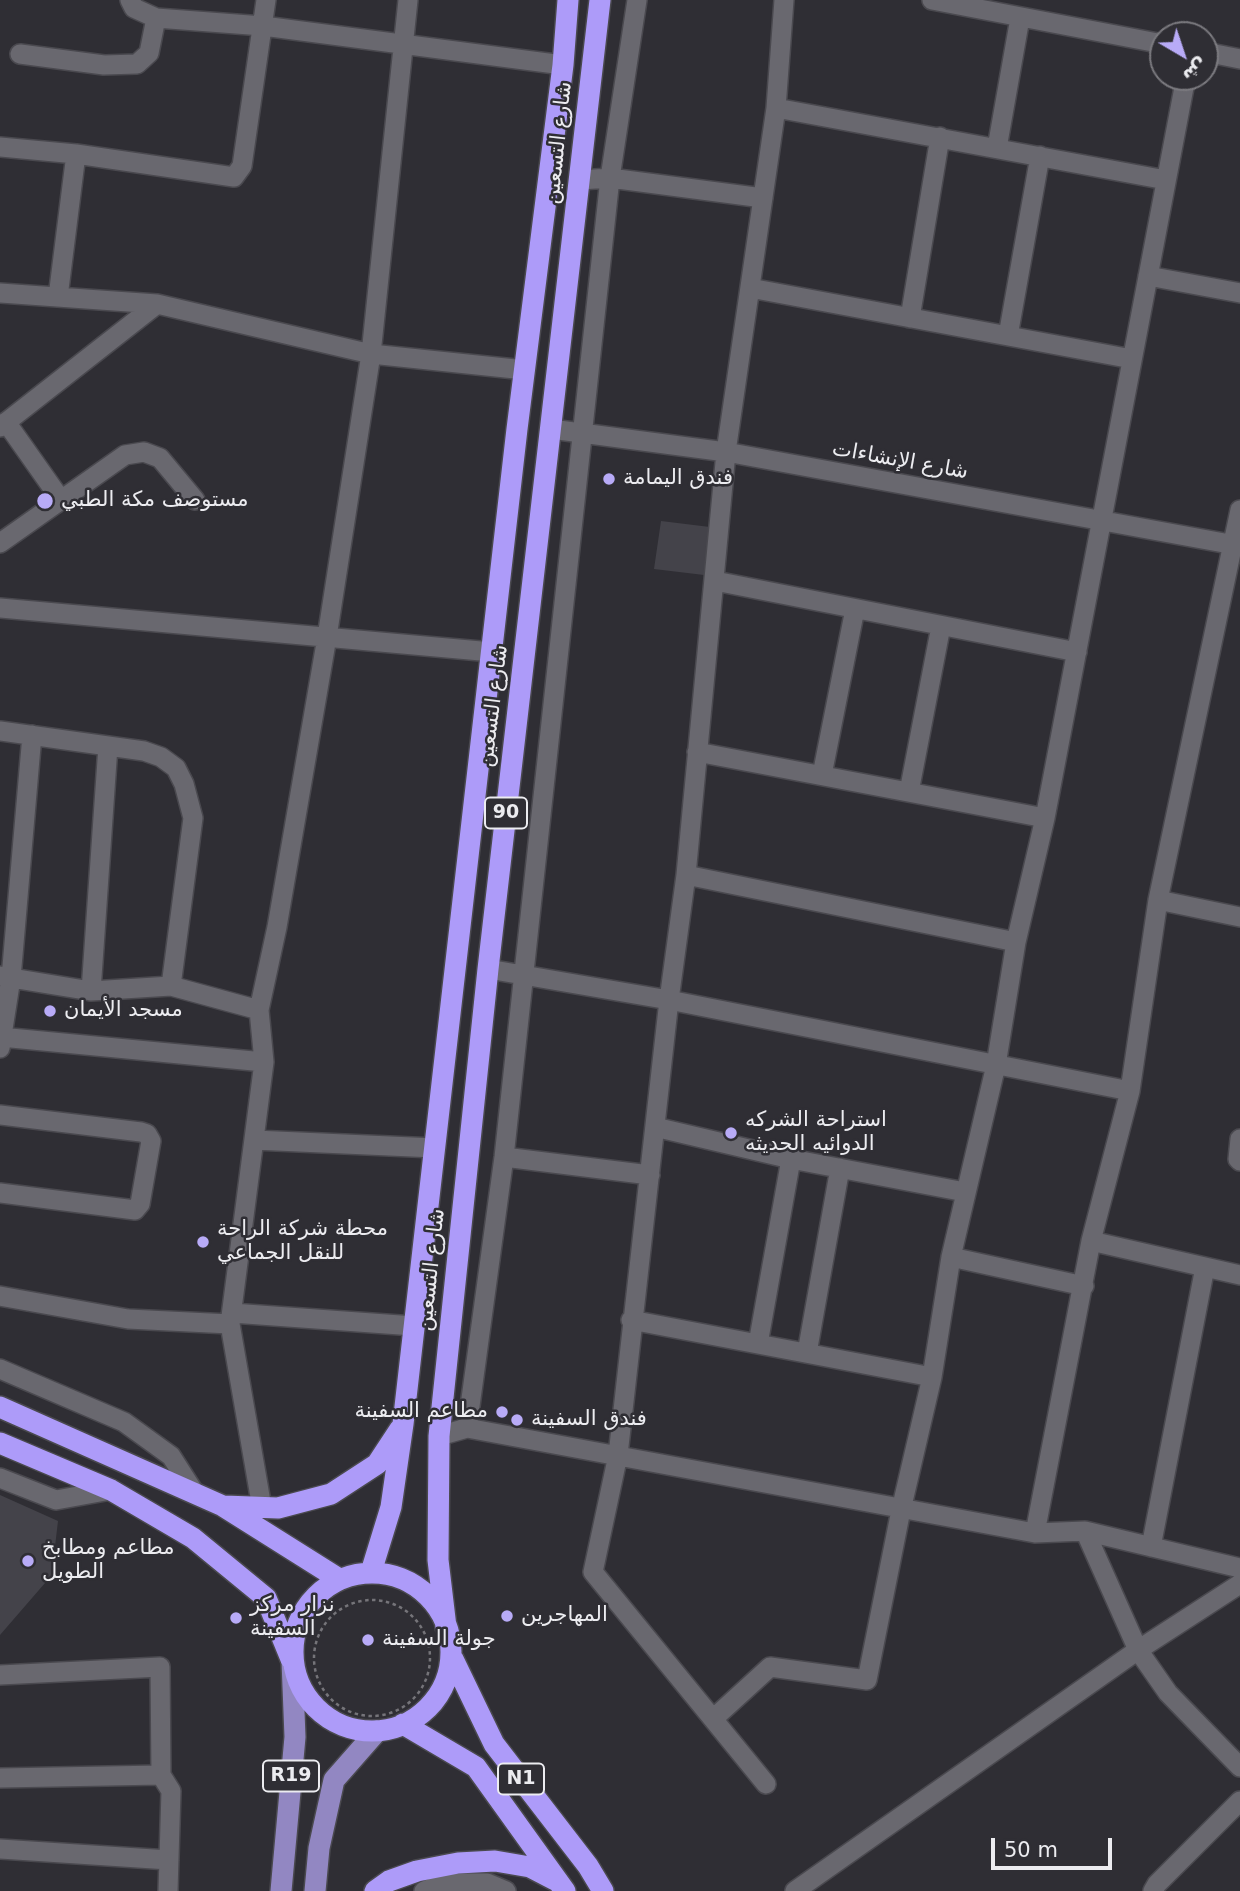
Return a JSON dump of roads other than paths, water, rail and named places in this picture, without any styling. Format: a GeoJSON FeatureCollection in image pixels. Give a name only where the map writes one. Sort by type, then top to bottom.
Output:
{"type":"FeatureCollection","features":[{"type":"Feature","properties":{"kind":"highway","name":"شارع التسعين"},"geometry":{"type":"LineString","coordinates":[[371,1572],[391,1507],[403,1424],[517,429],[563,65],[568,0]]}},
{"type":"Feature","properties":{"kind":"highway","name":"شارع التسعين"},"geometry":{"type":"LineString","coordinates":[[446,1627],[438,1560],[439,1436],[488,969],[600,0]]}},
{"type":"Feature","properties":{"kind":"highway"},"geometry":{"type":"LineString","coordinates":[[517,429],[551,429]]}},
{"type":"Feature","properties":{"kind":"highway"},"geometry":{"type":"LineString","coordinates":[[0,1407],[223,1506],[339,1579]]}},
{"type":"Feature","properties":{"kind":"highway"},"geometry":{"type":"LineString","coordinates":[[223,1506],[278,1508],[331,1494],[377,1464],[403,1424]]}},
{"type":"Feature","properties":{"kind":"highway"},"geometry":{"type":"LineString","coordinates":[[0,1443],[111,1490],[193,1538],[266,1598],[302,1690],[321,1713],[348,1728],[377,1731],[404,1724],[426,1710],[442,1688],[453,1659],[446,1627],[436,1604],[418,1587],[396,1575],[371,1572],[339,1579],[312,1599],[296,1628],[292,1661]]}},
{"type":"Feature","properties":{"kind":"highway","name":"N1"},"geometry":{"type":"LineString","coordinates":[[453,1659],[494,1744],[588,1866],[603,1891]]}},
{"type":"Feature","properties":{"kind":"highway","name":"N1"},"geometry":{"type":"LineString","coordinates":[[404,1724],[475,1767],[562,1887]]}},
{"type":"Feature","properties":{"kind":"highway"},"geometry":{"type":"LineString","coordinates":[[375,1891],[389,1881],[417,1871],[483,1861],[530,1867],[562,1887]]}},
{"type":"Feature","properties":{"kind":"main road","name":"R19"},"geometry":{"type":"LineString","coordinates":[[281,1891],[295,1737],[292,1661]]}},
{"type":"Feature","properties":{"kind":"main road","name":"R19"},"geometry":{"type":"LineString","coordinates":[[315,1891],[319,1848],[334,1780],[377,1731]]}},
{"type":"Feature","properties":{"kind":"street"},"geometry":{"type":"LineString","coordinates":[[130,0],[134,8],[156,18],[263,26],[563,65]]}},
{"type":"Feature","properties":{"kind":"street"},"geometry":{"type":"LineString","coordinates":[[0,146],[234,177],[242,166],[266,0]]}},
{"type":"Feature","properties":{"kind":"street"},"geometry":{"type":"LineString","coordinates":[[262,1507],[231,1318],[264,1062],[259,1010],[277,927],[327,637],[371,354],[408,0]]}},
{"type":"Feature","properties":{"kind":"street"},"geometry":{"type":"LineString","coordinates":[[467,1428],[504,1157],[525,974],[610,178],[637,0]]}},
{"type":"Feature","properties":{"kind":"street"},"geometry":{"type":"LineString","coordinates":[[766,1784],[593,1572],[618,1455],[631,1320],[669,1000],[687,875],[726,452],[776,108],[783,0]]}},
{"type":"Feature","properties":{"kind":"street"},"geometry":{"type":"LineString","coordinates":[[932,0],[1149,41]]}},
{"type":"Feature","properties":{"kind":"street"},"geometry":{"type":"LineString","coordinates":[[20,54],[104,65],[137,64],[149,53],[156,18]]}},
{"type":"Feature","properties":{"kind":"street"},"geometry":{"type":"LineString","coordinates":[[997,148],[1020,18]]}},
{"type":"Feature","properties":{"kind":"street"},"geometry":{"type":"LineString","coordinates":[[1219,55],[1240,59]]}},
{"type":"Feature","properties":{"kind":"street"},"geometry":{"type":"LineString","coordinates":[[713,1719],[770,1667],[867,1680],[901,1510],[932,1377],[951,1257],[996,1065],[1016,942],[1045,818],[1183,91]]}},
{"type":"Feature","properties":{"kind":"street"},"geometry":{"type":"LineString","coordinates":[[776,108],[1166,180]]}},
{"type":"Feature","properties":{"kind":"street"},"geometry":{"type":"LineString","coordinates":[[910,318],[940,137]]}},
{"type":"Feature","properties":{"kind":"street"},"geometry":{"type":"LineString","coordinates":[[58,297],[76,154]]}},
{"type":"Feature","properties":{"kind":"street"},"geometry":{"type":"LineString","coordinates":[[1007,336],[1040,156]]}},
{"type":"Feature","properties":{"kind":"street"},"geometry":{"type":"LineString","coordinates":[[580,180],[610,178],[763,198]]}},
{"type":"Feature","properties":{"kind":"street"},"geometry":{"type":"LineString","coordinates":[[1147,276],[1240,293]]}},
{"type":"Feature","properties":{"kind":"street"},"geometry":{"type":"LineString","coordinates":[[750,288],[1132,359]]}},
{"type":"Feature","properties":{"kind":"street"},"geometry":{"type":"LineString","coordinates":[[0,293],[157,304],[371,354],[525,370]]}},
{"type":"Feature","properties":{"kind":"street"},"geometry":{"type":"LineString","coordinates":[[61,500],[3,424],[157,304]]}},
{"type":"Feature","properties":{"kind":"street","name":"شارع الإنشاءات"},"geometry":{"type":"LineString","coordinates":[[551,429],[726,452],[1237,546]]}},
{"type":"Feature","properties":{"kind":"street"},"geometry":{"type":"LineString","coordinates":[[0,543],[125,455],[144,453],[160,458],[195,500]]}},
{"type":"Feature","properties":{"kind":"street"},"geometry":{"type":"LineString","coordinates":[[1035,1533],[1091,1241],[1130,1091],[1158,900],[1237,546],[1240,510]]}},
{"type":"Feature","properties":{"kind":"street"},"geometry":{"type":"LineString","coordinates":[[715,581],[1077,652]]}},
{"type":"Feature","properties":{"kind":"street"},"geometry":{"type":"LineString","coordinates":[[0,608],[492,652]]}},
{"type":"Feature","properties":{"kind":"street"},"geometry":{"type":"LineString","coordinates":[[822,775],[855,608]]}},
{"type":"Feature","properties":{"kind":"street"},"geometry":{"type":"LineString","coordinates":[[909,792],[941,626]]}},
{"type":"Feature","properties":{"kind":"street"},"geometry":{"type":"LineString","coordinates":[[0,731],[144,751],[161,757],[176,768],[184,784],[193,818],[171,986]]}},
{"type":"Feature","properties":{"kind":"street"},"geometry":{"type":"LineString","coordinates":[[32,736],[1,1041],[264,1062]]}},
{"type":"Feature","properties":{"kind":"street"},"geometry":{"type":"LineString","coordinates":[[91,991],[108,746]]}},
{"type":"Feature","properties":{"kind":"street"},"geometry":{"type":"LineString","coordinates":[[697,752],[1045,818]]}},
{"type":"Feature","properties":{"kind":"street"},"geometry":{"type":"LineString","coordinates":[[687,875],[1016,942]]}},
{"type":"Feature","properties":{"kind":"street"},"geometry":{"type":"LineString","coordinates":[[1158,900],[1240,917]]}},
{"type":"Feature","properties":{"kind":"street"},"geometry":{"type":"LineString","coordinates":[[488,969],[669,1000],[1130,1091]]}},
{"type":"Feature","properties":{"kind":"street"},"geometry":{"type":"LineString","coordinates":[[6,977],[91,991],[171,986],[259,1010]]}},
{"type":"Feature","properties":{"kind":"street"},"geometry":{"type":"LineString","coordinates":[[0,1115],[141,1132],[151,1141],[140,1204],[135,1210],[0,1193]]}},
{"type":"Feature","properties":{"kind":"street"},"geometry":{"type":"LineString","coordinates":[[655,1127],[791,1159],[965,1192]]}},
{"type":"Feature","properties":{"kind":"street"},"geometry":{"type":"LineString","coordinates":[[1240,1139],[1240,1161]]}},
{"type":"Feature","properties":{"kind":"street"},"geometry":{"type":"LineString","coordinates":[[254,1140],[435,1148]]}},
{"type":"Feature","properties":{"kind":"street"},"geometry":{"type":"LineString","coordinates":[[504,1157],[650,1175]]}},
{"type":"Feature","properties":{"kind":"street"},"geometry":{"type":"LineString","coordinates":[[758,1344],[791,1159]]}},
{"type":"Feature","properties":{"kind":"street"},"geometry":{"type":"LineString","coordinates":[[807,1353],[840,1168]]}},
{"type":"Feature","properties":{"kind":"street"},"geometry":{"type":"LineString","coordinates":[[1091,1241],[1240,1275]]}},
{"type":"Feature","properties":{"kind":"street"},"geometry":{"type":"LineString","coordinates":[[951,1257],[1084,1286]]}},
{"type":"Feature","properties":{"kind":"street"},"geometry":{"type":"LineString","coordinates":[[1151,1547],[1205,1267]]}},
{"type":"Feature","properties":{"kind":"street"},"geometry":{"type":"LineString","coordinates":[[0,1296],[128,1319],[231,1318],[414,1326]]}},
{"type":"Feature","properties":{"kind":"street"},"geometry":{"type":"LineString","coordinates":[[631,1320],[932,1377]]}},
{"type":"Feature","properties":{"kind":"street"},"geometry":{"type":"LineString","coordinates":[[0,1369],[124,1422],[171,1456],[194,1492]]}},
{"type":"Feature","properties":{"kind":"street"},"geometry":{"type":"LineString","coordinates":[[439,1436],[467,1428],[1035,1533],[1085,1531],[1240,1568]]}},
{"type":"Feature","properties":{"kind":"street"},"geometry":{"type":"LineString","coordinates":[[0,1478],[56,1500],[111,1490]]}},
{"type":"Feature","properties":{"kind":"street"},"geometry":{"type":"LineString","coordinates":[[1085,1531],[1138,1650],[1168,1693],[1240,1767]]}},
{"type":"Feature","properties":{"kind":"street"},"geometry":{"type":"LineString","coordinates":[[795,1891],[1138,1650],[1240,1584]]}},
{"type":"Feature","properties":{"kind":"street"},"geometry":{"type":"LineString","coordinates":[[0,1675],[160,1667],[161,1775],[170,1791],[168,1891]]}},
{"type":"Feature","properties":{"kind":"street"},"geometry":{"type":"LineString","coordinates":[[0,1778],[161,1775]]}},
{"type":"Feature","properties":{"kind":"street"},"geometry":{"type":"LineString","coordinates":[[1153,1891],[1240,1801]]}},
{"type":"Feature","properties":{"kind":"street"},"geometry":{"type":"LineString","coordinates":[[0,1849],[169,1860]]}},
{"type":"Feature","properties":{"kind":"street"},"geometry":{"type":"LineString","coordinates":[[424,1891],[444,1883],[487,1883],[506,1891]]}},
{"type":"Feature","properties":{"kind":"place","name":"فندق اليمامة"},"geometry":{"type":"Point","coordinates":[609,479]}},
{"type":"Feature","properties":{"kind":"place","name":"مستوصف مكة الطبي"},"geometry":{"type":"Point","coordinates":[45,501]}},
{"type":"Feature","properties":{"kind":"place","name":"مسجد الأيمان"},"geometry":{"type":"Point","coordinates":[50,1011]}},
{"type":"Feature","properties":{"kind":"place","name":"استراحة الشركه الدوائيه الحديثه"},"geometry":{"type":"Point","coordinates":[731,1133]}},
{"type":"Feature","properties":{"kind":"place","name":"محطة شركة الراحة للنقل الجماعي"},"geometry":{"type":"Point","coordinates":[203,1242]}},
{"type":"Feature","properties":{"kind":"place","name":"مطاعم السفينة"},"geometry":{"type":"Point","coordinates":[502,1412]}},
{"type":"Feature","properties":{"kind":"place","name":"فندق السفينة"},"geometry":{"type":"Point","coordinates":[517,1420]}},
{"type":"Feature","properties":{"kind":"place","name":"مطاعم ومطابخ الطويل"},"geometry":{"type":"Point","coordinates":[28,1561]}},
{"type":"Feature","properties":{"kind":"place","name":"المهاجرين"},"geometry":{"type":"Point","coordinates":[507,1616]}},
{"type":"Feature","properties":{"kind":"place","name":"نزار مركز السفينة"},"geometry":{"type":"Point","coordinates":[236,1618]}},
{"type":"Feature","properties":{"kind":"place","name":"جولة السفينة"},"geometry":{"type":"Point","coordinates":[368,1640]}}]}
